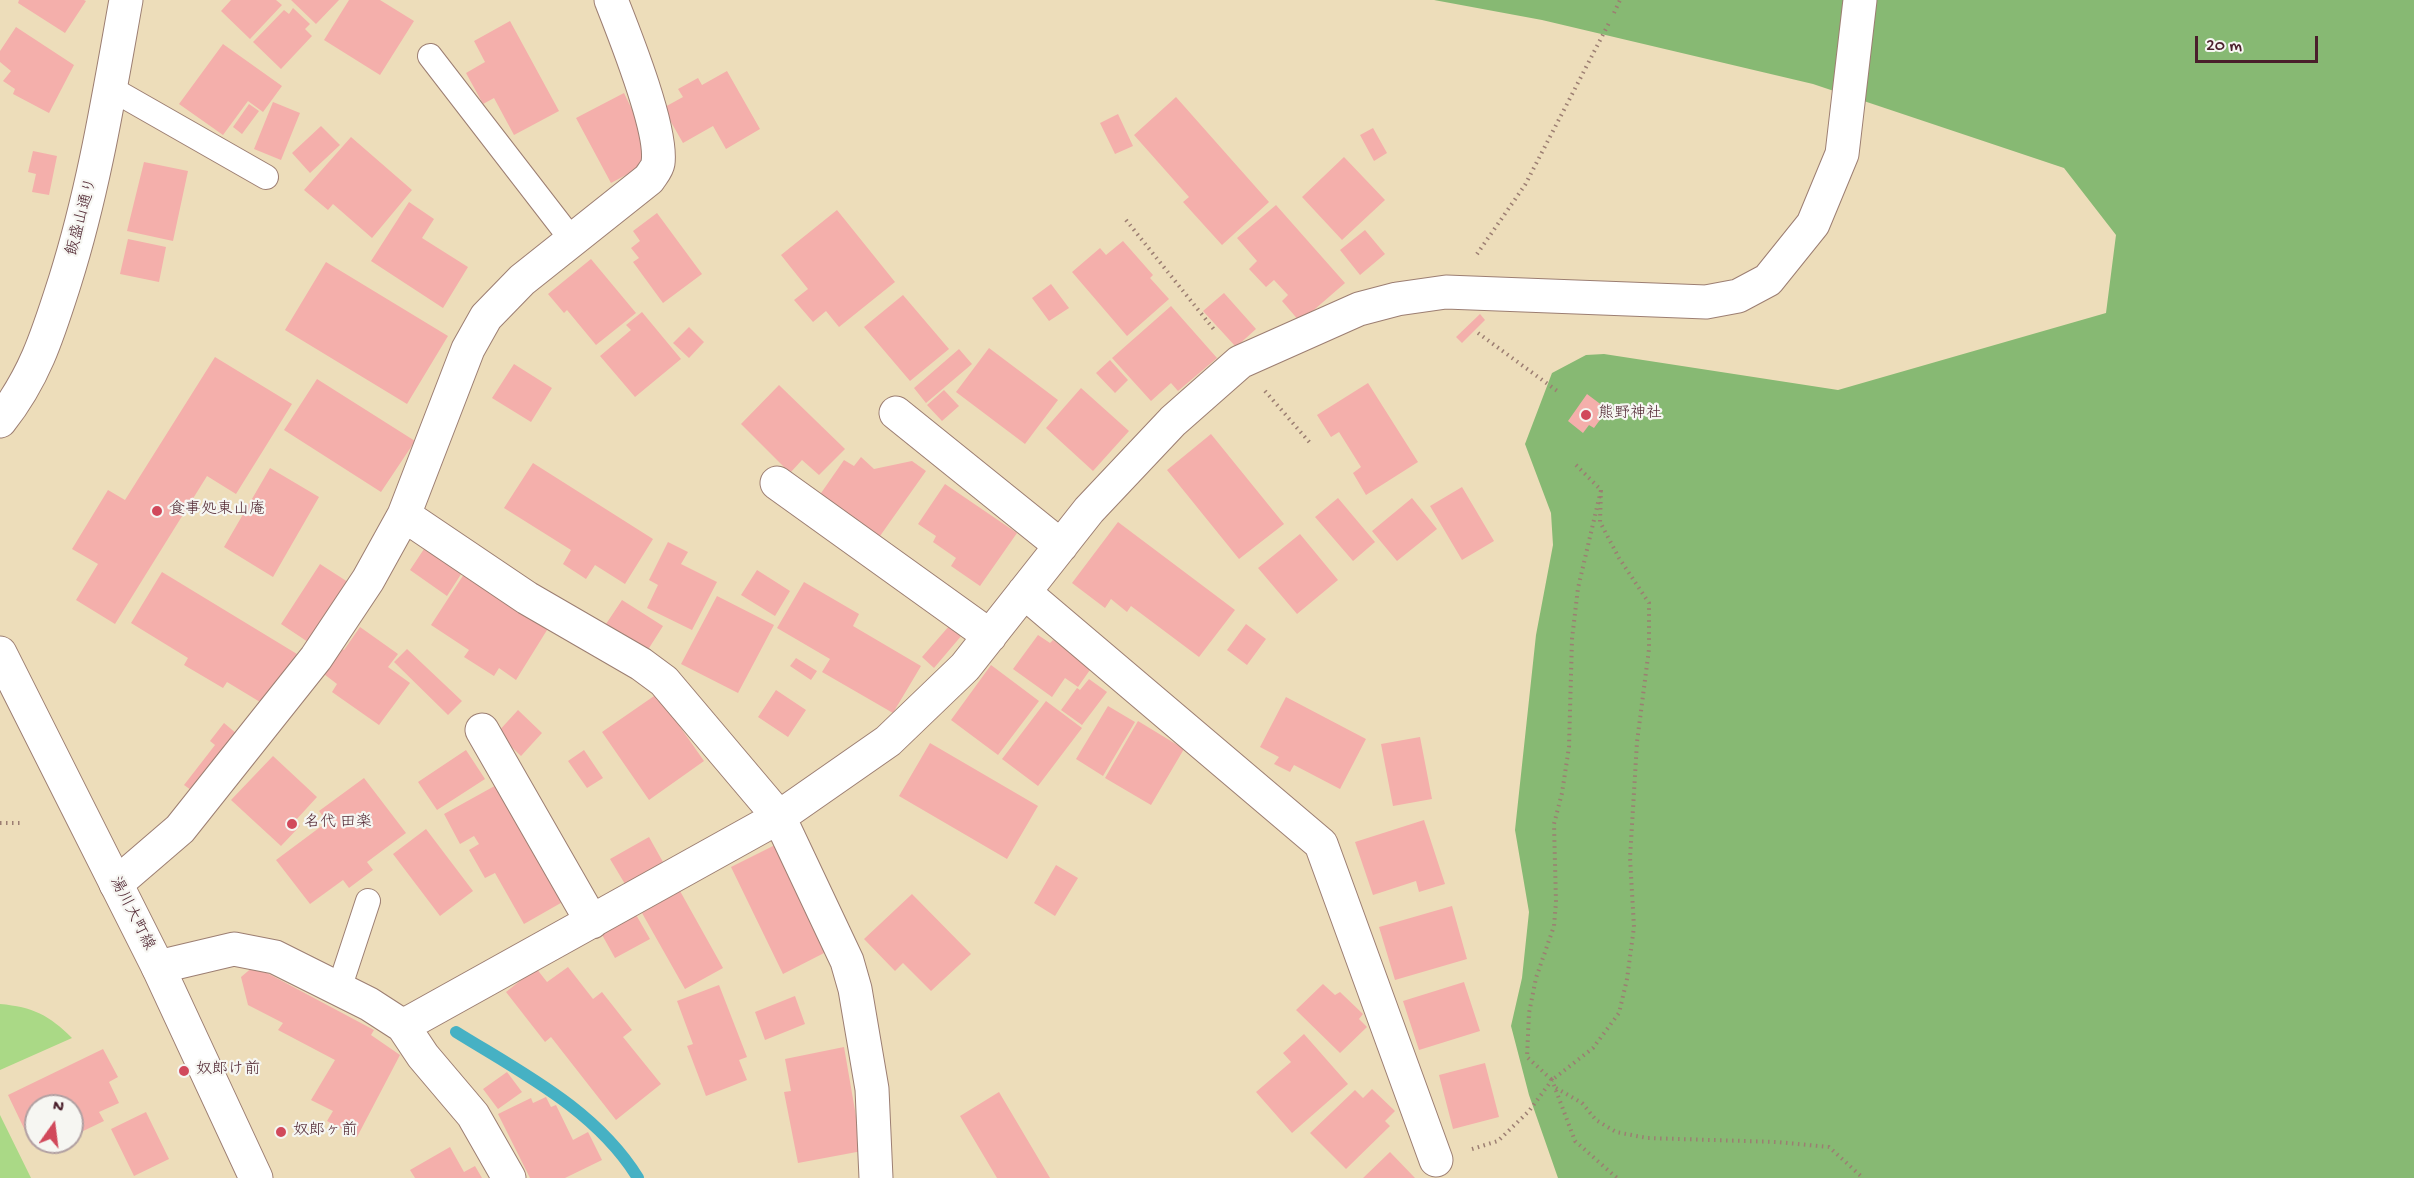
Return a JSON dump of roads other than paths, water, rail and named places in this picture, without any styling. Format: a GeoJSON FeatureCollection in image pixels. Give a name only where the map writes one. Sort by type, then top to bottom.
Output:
{"type":"FeatureCollection","features":[{"type":"Feature","properties":{"kind":"street","name":"飯盛山通り"},"geometry":{"type":"LineString","coordinates":[[0,421],[27,383],[40,358],[50,329],[91,192],[126,0]]}},
{"type":"Feature","properties":{"kind":"street"},"geometry":{"type":"LineString","coordinates":[[116,884],[180,829],[316,658],[368,580],[404,515],[468,349],[486,317],[522,280],[649,179],[658,165],[657,144],[637,69],[611,0]]}},
{"type":"Feature","properties":{"kind":"street"},"geometry":{"type":"LineString","coordinates":[[403,1026],[779,817],[888,741],[965,667],[1089,510],[1173,421],[1240,362],[1359,309],[1397,299],[1446,292],[1706,302],[1738,296],[1768,280],[1813,224],[1842,154],[1860,0]]}},
{"type":"Feature","properties":{"kind":"street"},"geometry":{"type":"LineString","coordinates":[[896,413],[1060,546]]}},
{"type":"Feature","properties":{"kind":"street"},"geometry":{"type":"LineString","coordinates":[[777,483],[990,636]]}},
{"type":"Feature","properties":{"kind":"street"},"geometry":{"type":"LineString","coordinates":[[404,515],[527,598],[641,664],[664,681],[779,817],[847,961],[855,989],[872,1089],[876,1178]]}},
{"type":"Feature","properties":{"kind":"street"},"geometry":{"type":"LineString","coordinates":[[1024,592],[1321,844],[1436,1160]]}},
{"type":"Feature","properties":{"kind":"street","name":"湯川大町線"},"geometry":{"type":"LineString","coordinates":[[0,653],[158,967],[256,1178]]}},
{"type":"Feature","properties":{"kind":"street"},"geometry":{"type":"LineString","coordinates":[[482,730],[592,922]]}},
{"type":"Feature","properties":{"kind":"street"},"geometry":{"type":"LineString","coordinates":[[158,967],[234,949],[276,957],[339,989],[403,1026],[423,1056],[473,1115],[509,1178]]}},
{"type":"Feature","properties":{"kind":"lane"},"geometry":{"type":"LineString","coordinates":[[430,57],[572,240]]}},
{"type":"Feature","properties":{"kind":"lane"},"geometry":{"type":"LineString","coordinates":[[110,88],[266,177]]}},
{"type":"Feature","properties":{"kind":"lane"},"geometry":{"type":"LineString","coordinates":[[339,989],[368,901]]}},
{"type":"Feature","properties":{"kind":"waterway"},"geometry":{"type":"LineString","coordinates":[[456,1032],[532,1078],[579,1113],[621,1154],[638,1178]]}},
{"type":"Feature","properties":{"kind":"place","name":"熊野神社"},"geometry":{"type":"Point","coordinates":[1586,415]}},
{"type":"Feature","properties":{"kind":"place","name":"食事処東山庵"},"geometry":{"type":"Point","coordinates":[157,511]}},
{"type":"Feature","properties":{"kind":"place","name":"名代 田楽"},"geometry":{"type":"Point","coordinates":[292,824]}},
{"type":"Feature","properties":{"kind":"place","name":"奴郎け前"},"geometry":{"type":"Point","coordinates":[184,1071]}},
{"type":"Feature","properties":{"kind":"place","name":"奴郎ヶ前"},"geometry":{"type":"Point","coordinates":[281,1132]}}]}
